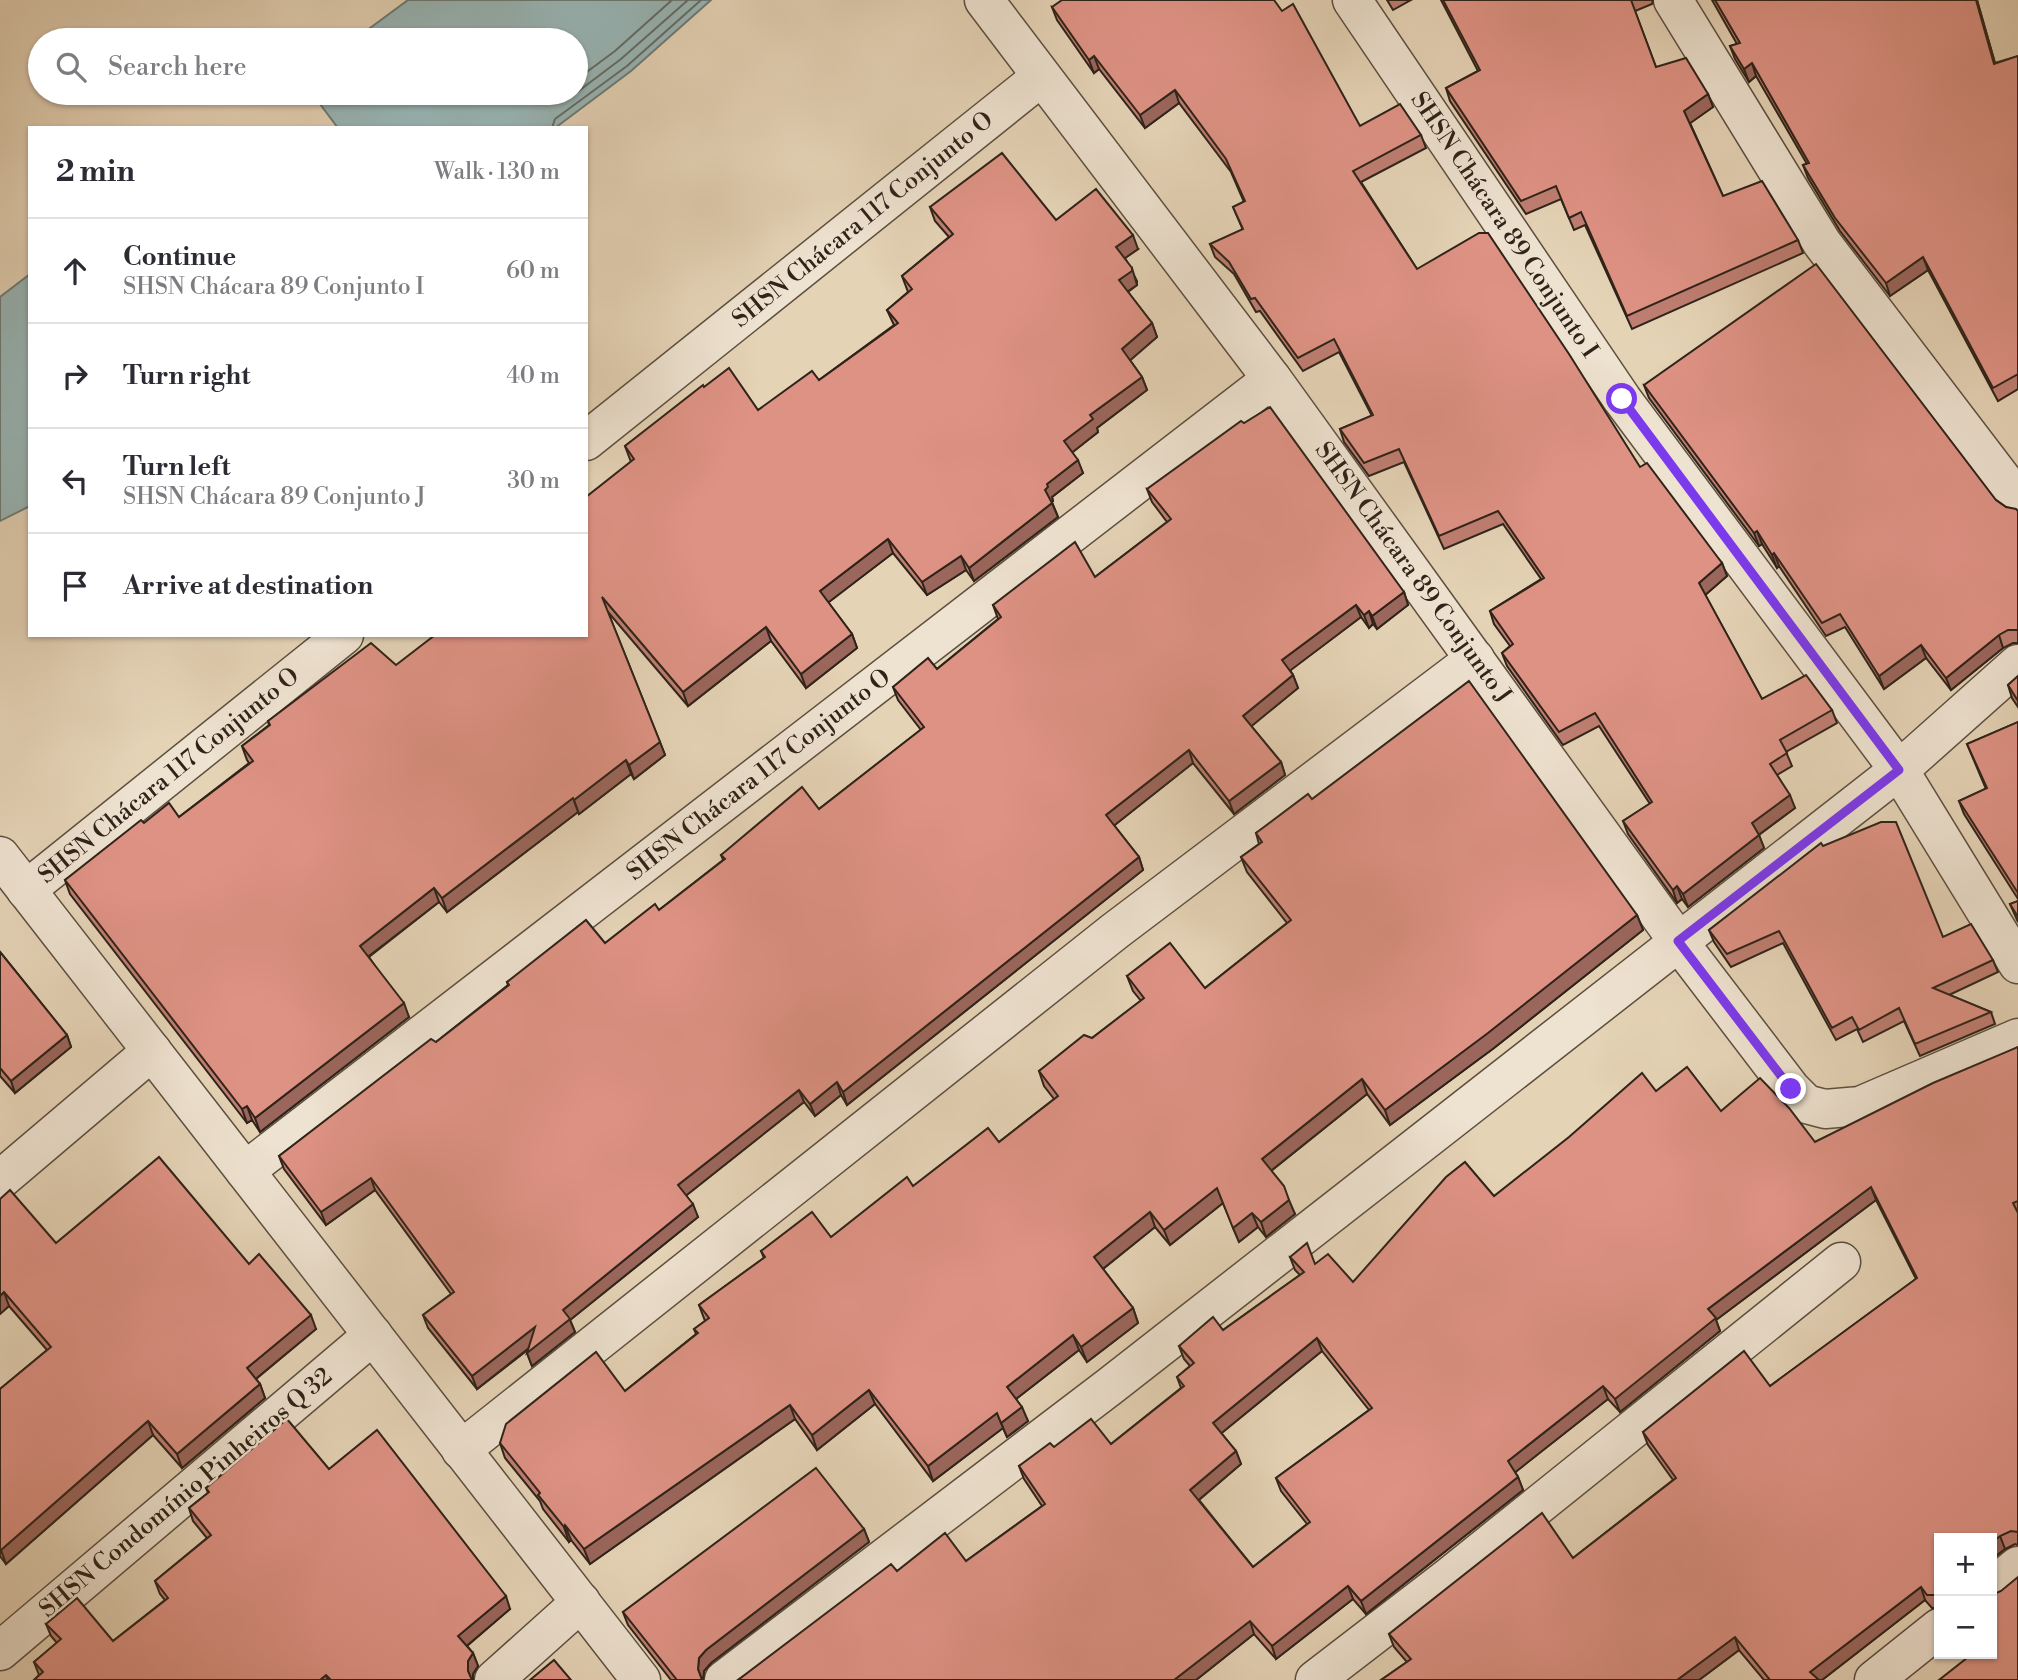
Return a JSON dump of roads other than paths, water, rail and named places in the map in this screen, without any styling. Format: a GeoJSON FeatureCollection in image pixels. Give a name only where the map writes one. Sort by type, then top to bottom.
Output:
{"type":"FeatureCollection","features":[{"type":"Feature","properties":{"kind":"street","name":"SHSN Chácara 89 Conjunto J"},"geometry":{"type":"LineString","coordinates":[[984,0],[1272,379],[1678,941],[1791,1089],[1806,1104],[1825,1109],[1860,1106],[2018,1038]]}},
{"type":"Feature","properties":{"kind":"street","name":"SHSN Chácara 89 Conjunto I"},"geometry":{"type":"LineString","coordinates":[[1352,0],[1622,399],[1899,770],[2018,964]]}},
{"type":"Feature","properties":{"kind":"street"},"geometry":{"type":"LineString","coordinates":[[1673,0],[1822,243],[2018,500]]}},
{"type":"Feature","properties":{"kind":"street","name":"SHSN Chácara 117 Conjunto O"},"geometry":{"type":"LineString","coordinates":[[588,439],[1041,77]]}},
{"type":"Feature","properties":{"kind":"street","name":"SHSN Chácara 117 Conjunto O"},"geometry":{"type":"LineString","coordinates":[[246,1171],[1272,379]]}},
{"type":"Feature","properties":{"kind":"street","name":"SHSN Chácara 117 Conjunto O"},"geometry":{"type":"LineString","coordinates":[[26,890],[342,637]]}},
{"type":"Feature","properties":{"kind":"street"},"geometry":{"type":"LineString","coordinates":[[461,1450],[1115,931],[1475,659]]}},
{"type":"Feature","properties":{"kind":"street"},"geometry":{"type":"LineString","coordinates":[[724,1680],[1109,1387],[1899,770],[2018,664]]}},
{"type":"Feature","properties":{"kind":"street"},"geometry":{"type":"LineString","coordinates":[[0,856],[641,1680]]}},
{"type":"Feature","properties":{"kind":"street"},"geometry":{"type":"LineString","coordinates":[[0,1180],[152,1051]]}},
{"type":"Feature","properties":{"kind":"street"},"geometry":{"type":"LineString","coordinates":[[1315,1680],[1449,1577],[1841,1262]]}},
{"type":"Feature","properties":{"kind":"street","name":"SHSN Condomínio Pinheiros Q 32"},"geometry":{"type":"LineString","coordinates":[[0,1651],[373,1335]]}},
{"type":"Feature","properties":{"kind":"street"},"geometry":{"type":"LineString","coordinates":[[1997,1583],[2018,1566]]}},
{"type":"Feature","properties":{"kind":"street"},"geometry":{"type":"LineString","coordinates":[[494,1680],[581,1602]]}},
{"type":"Feature","properties":{"kind":"street"},"geometry":{"type":"LineString","coordinates":[[1874,1680],[1934,1632]]}},
{"type":"Feature","properties":{"kind":"water"},"geometry":{"type":"Polygon","coordinates":[[[408,0],[711,0],[631,71],[588,103],[588,28],[370,28],[408,0]]]}},
{"type":"Feature","properties":{"kind":"water"},"geometry":{"type":"Polygon","coordinates":[[[321,105],[586,105],[558,126],[336,126],[321,105]]]}},
{"type":"Feature","properties":{"kind":"water"},"geometry":{"type":"Polygon","coordinates":[[[28,276],[28,507],[0,521],[0,297],[28,276]]]}}]}
